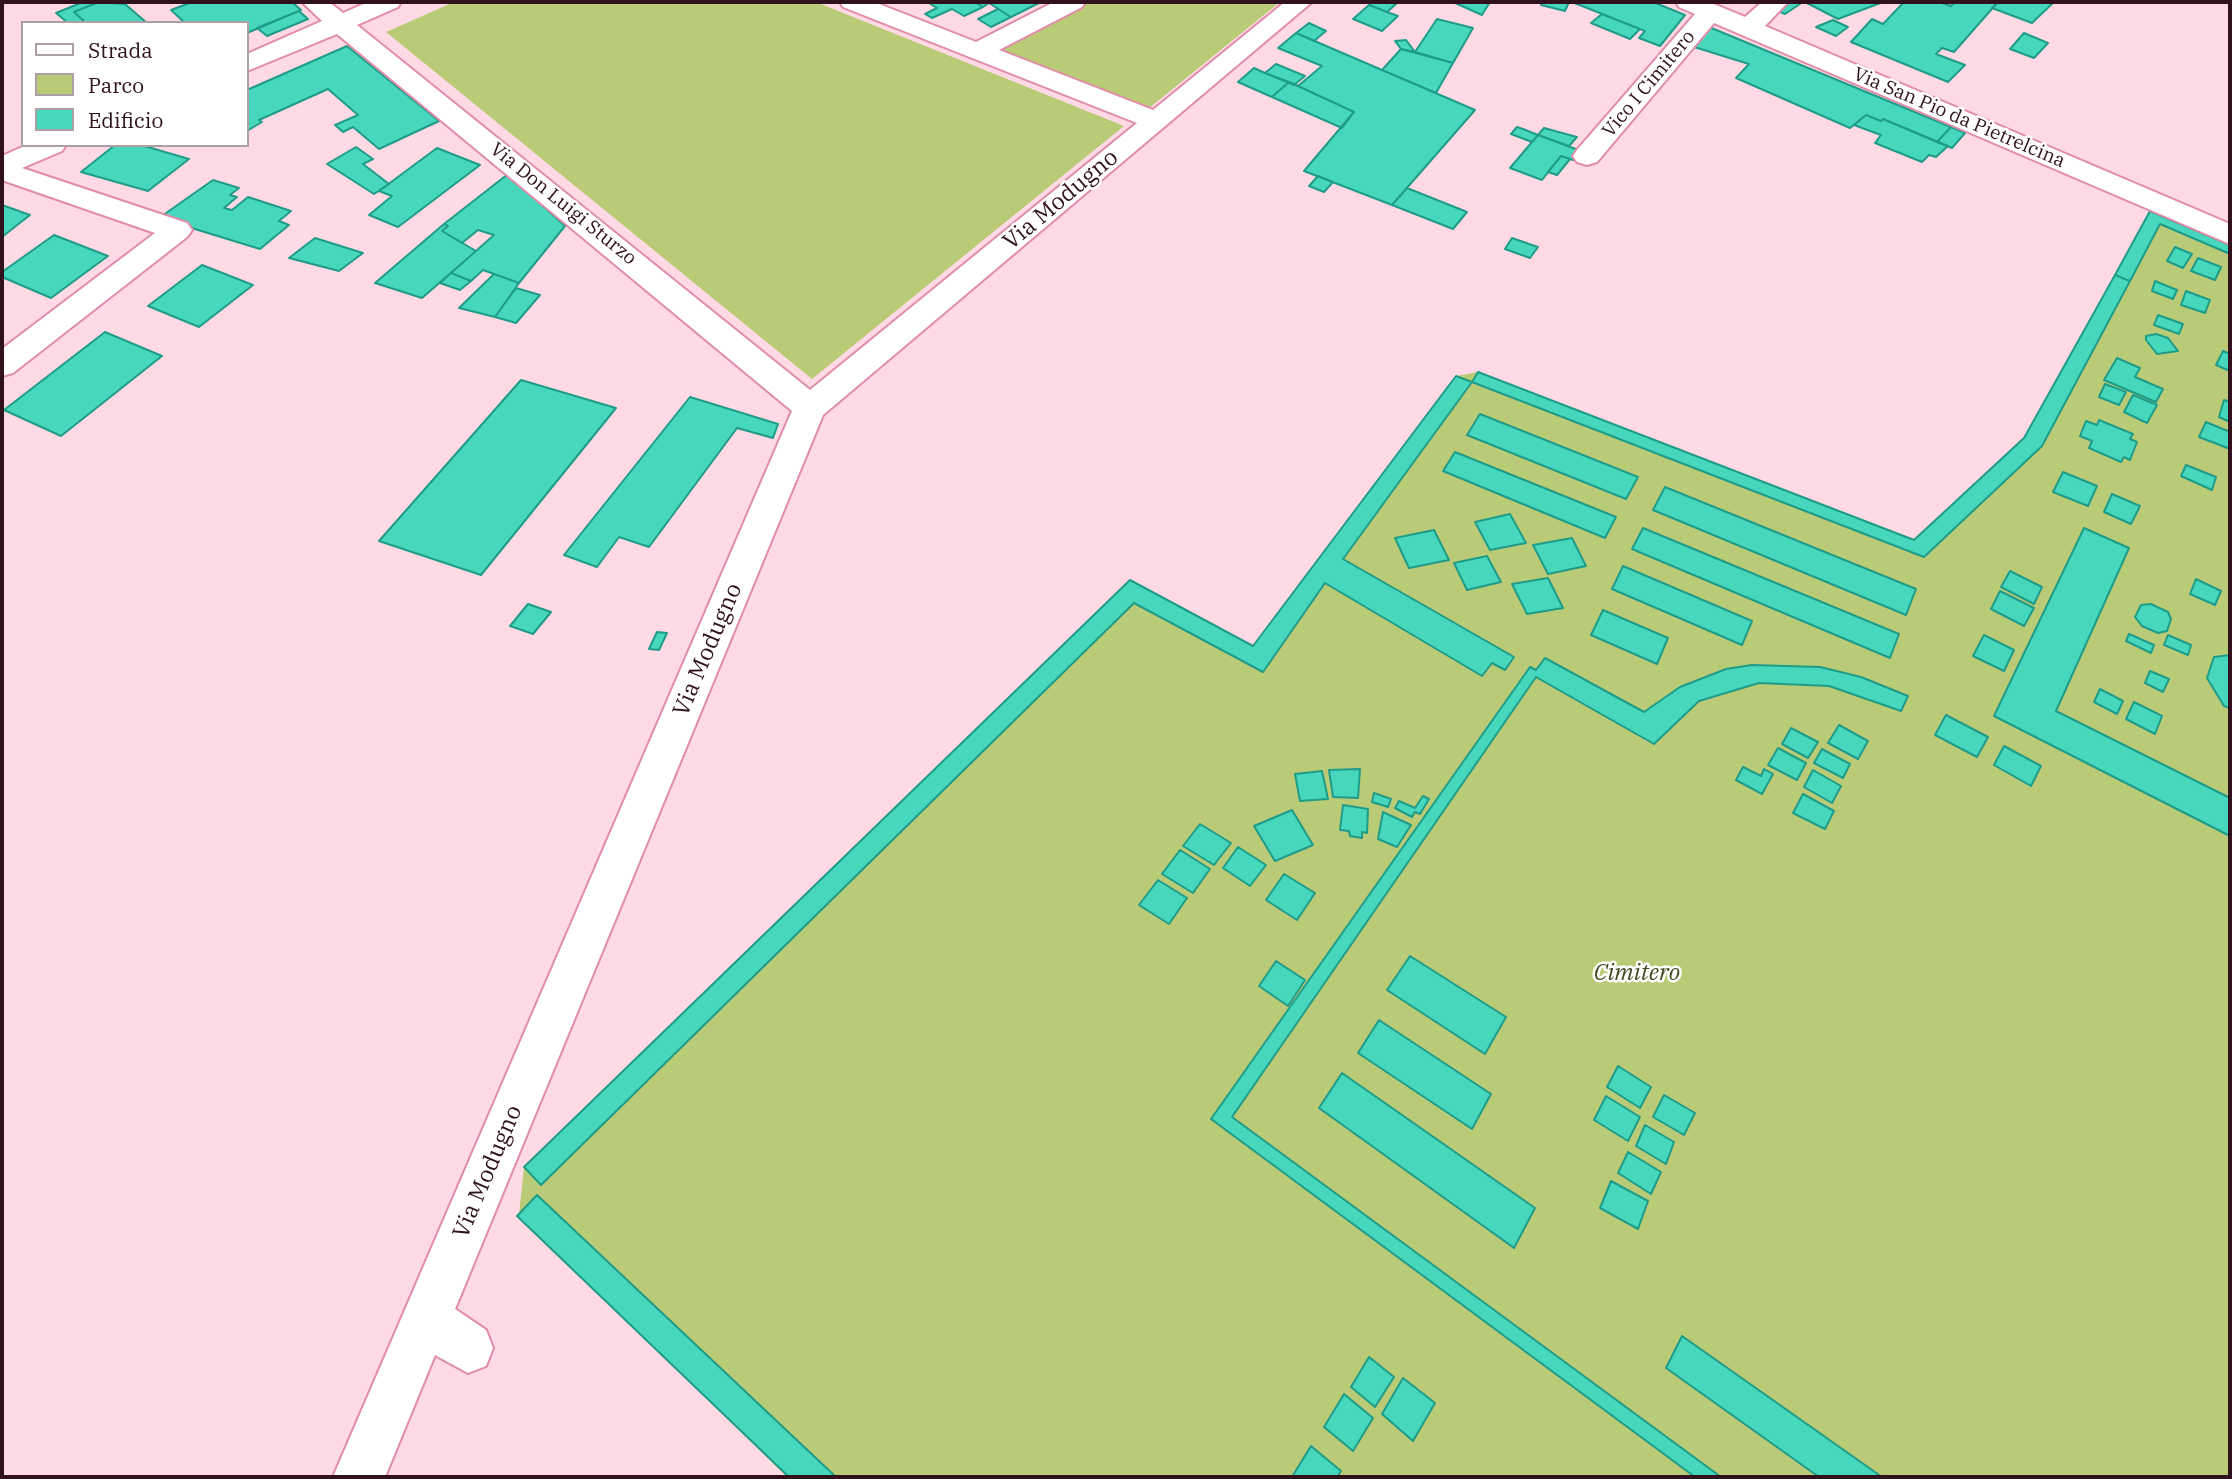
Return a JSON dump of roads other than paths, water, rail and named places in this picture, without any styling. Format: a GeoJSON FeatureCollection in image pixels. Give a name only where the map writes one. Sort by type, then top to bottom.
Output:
{"type":"FeatureCollection","features":[{"type":"Feature","properties":{"kind":"street","name":"Via Don Luigi Sturzo"},"geometry":{"type":"LineString","coordinates":[[314,2],[810,408]]}},
{"type":"Feature","properties":{"kind":"street"},"geometry":{"type":"LineString","coordinates":[[248,63],[389,2]]}},
{"type":"Feature","properties":{"kind":"street"},"geometry":{"type":"LineString","coordinates":[[852,2],[1156,121]]}},
{"type":"Feature","properties":{"kind":"street"},"geometry":{"type":"LineString","coordinates":[[978,51],[1073,2]]}},
{"type":"Feature","properties":{"kind":"street","name":"Via Modugno"},"geometry":{"type":"LineString","coordinates":[[359,1477],[810,408],[1300,2]]}},
{"type":"Feature","properties":{"kind":"street"},"geometry":{"type":"LineString","coordinates":[[1748,27],[1776,2]]}},
{"type":"Feature","properties":{"kind":"street","name":"Via San Pio da Pietrelcina"},"geometry":{"type":"LineString","coordinates":[[1699,7],[2230,235]]}},
{"type":"Feature","properties":{"kind":"street","name":"Vico I Cimitero"},"geometry":{"type":"LineString","coordinates":[[1587,156],[1699,7]]}},
{"type":"Feature","properties":{"kind":"street"},"geometry":{"type":"LineString","coordinates":[[2,169],[48,147]]}},
{"type":"Feature","properties":{"kind":"street"},"geometry":{"type":"LineString","coordinates":[[2,169],[177,230],[2,365]]}},
{"type":"Feature","properties":{"kind":"street"},"geometry":{"type":"LineString","coordinates":[[426,1318],[468,1348]]}},
{"type":"Feature","properties":{"kind":"park label","name":"Cimitero"},"geometry":{"type":"Point","coordinates":[1637,973]}}]}
